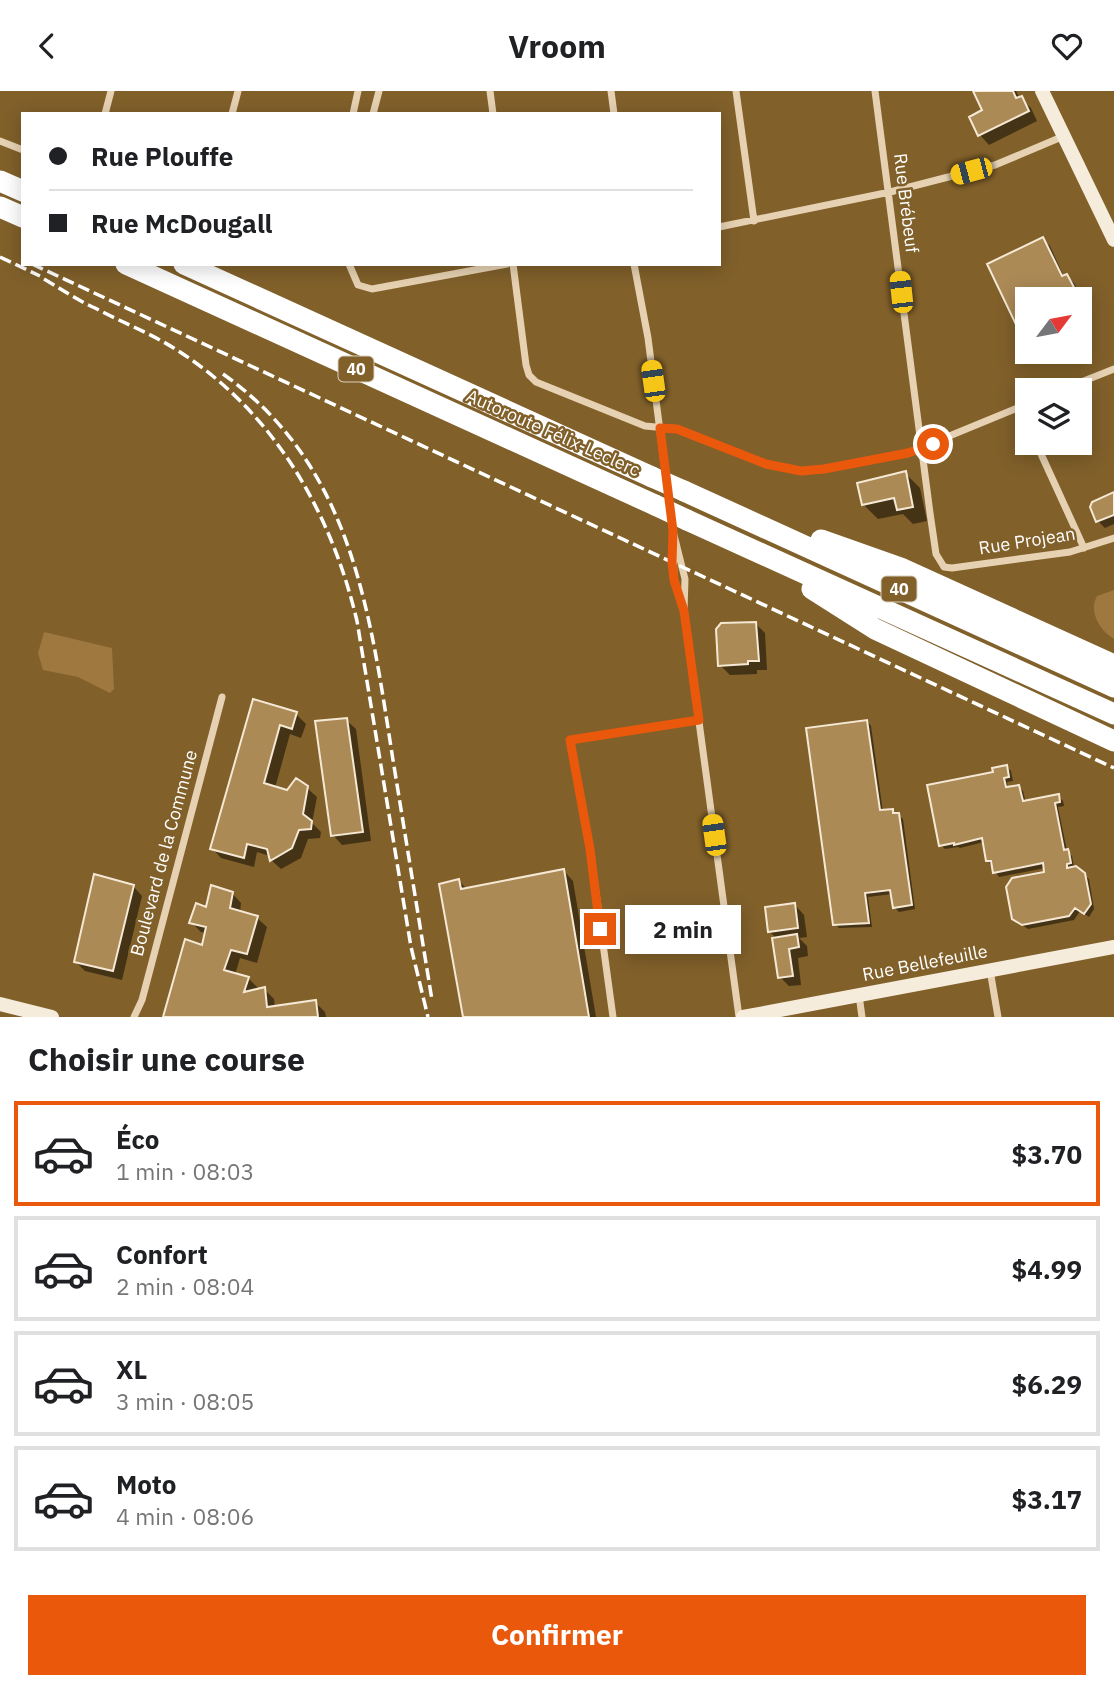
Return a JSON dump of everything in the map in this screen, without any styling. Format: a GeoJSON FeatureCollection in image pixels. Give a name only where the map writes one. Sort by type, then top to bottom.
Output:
{"type":"FeatureCollection","features":[{"type":"Feature","properties":{"kind":"highway"},"geometry":{"type":"LineString","coordinates":[[0,181],[21,190]]}},
{"type":"Feature","properties":{"kind":"highway"},"geometry":{"type":"LineString","coordinates":[[0,207],[21,216]]}},
{"type":"Feature","properties":{"kind":"highway","name":"Autoroute Félix-Leclerc"},"geometry":{"type":"LineString","coordinates":[[130,266],[655,505],[680,525],[746,547],[1114,713]]}},
{"type":"Feature","properties":{"kind":"highway","name":"Autoroute Félix-Leclerc"},"geometry":{"type":"LineString","coordinates":[[188,266],[1114,687]]}},
{"type":"Feature","properties":{"kind":"highway"},"geometry":{"type":"LineString","coordinates":[[684,491],[903,569],[1114,664]]}},
{"type":"Feature","properties":{"kind":"highway"},"geometry":{"type":"LineString","coordinates":[[746,547],[875,629],[1114,741]]}},
{"type":"Feature","properties":{"kind":"main road"},"geometry":{"type":"LineString","coordinates":[[1042,91],[1114,240]]}},
{"type":"Feature","properties":{"kind":"main road","name":"Rue Bellefeuille"},"geometry":{"type":"LineString","coordinates":[[741,1017],[1114,947]]}},
{"type":"Feature","properties":{"kind":"main road"},"geometry":{"type":"LineString","coordinates":[[0,1004],[52,1017]]}},
{"type":"Feature","properties":{"kind":"street"},"geometry":{"type":"LineString","coordinates":[[105,112],[111,91]]}},
{"type":"Feature","properties":{"kind":"street"},"geometry":{"type":"LineString","coordinates":[[233,112],[238,91]]}},
{"type":"Feature","properties":{"kind":"street"},"geometry":{"type":"LineString","coordinates":[[353,112],[358,91]]}},
{"type":"Feature","properties":{"kind":"street"},"geometry":{"type":"LineString","coordinates":[[374,112],[379,91]]}},
{"type":"Feature","properties":{"kind":"street"},"geometry":{"type":"LineString","coordinates":[[489,91],[493,112]]}},
{"type":"Feature","properties":{"kind":"street"},"geometry":{"type":"LineString","coordinates":[[611,91],[614,112]]}},
{"type":"Feature","properties":{"kind":"street"},"geometry":{"type":"LineString","coordinates":[[736,91],[754,221]]}},
{"type":"Feature","properties":{"kind":"street","name":"Rue Brébeuf"},"geometry":{"type":"LineString","coordinates":[[875,91],[935,552],[944,567]]}},
{"type":"Feature","properties":{"kind":"street"},"geometry":{"type":"LineString","coordinates":[[721,227],[890,193],[995,165],[1064,137]]}},
{"type":"Feature","properties":{"kind":"street"},"geometry":{"type":"LineString","coordinates":[[0,141],[21,149]]}},
{"type":"Feature","properties":{"kind":"street"},"geometry":{"type":"LineString","coordinates":[[350,266],[356,283],[362,288],[372,289],[499,266]]}},
{"type":"Feature","properties":{"kind":"street"},"geometry":{"type":"LineString","coordinates":[[510,266],[525,363],[531,377],[544,387],[645,426],[677,429],[766,464],[801,471],[824,469],[922,448],[1015,409]]}},
{"type":"Feature","properties":{"kind":"street"},"geometry":{"type":"LineString","coordinates":[[634,266],[648,338],[660,428],[680,525],[685,579],[684,611],[741,1017]]}},
{"type":"Feature","properties":{"kind":"street"},"geometry":{"type":"LineString","coordinates":[[1091,378],[1114,369]]}},
{"type":"Feature","properties":{"kind":"street"},"geometry":{"type":"LineString","coordinates":[[1041,455],[1084,548]]}},
{"type":"Feature","properties":{"kind":"street","name":"Rue Projean"},"geometry":{"type":"LineString","coordinates":[[944,567],[1044,556],[1084,548],[1114,538]]}},
{"type":"Feature","properties":{"kind":"street","name":"Boulevard de la Commune"},"geometry":{"type":"LineString","coordinates":[[134,1017],[142,1000],[222,697]]}},
{"type":"Feature","properties":{"kind":"street"},"geometry":{"type":"LineString","coordinates":[[612,1017],[590,849],[570,740],[699,720]]}},
{"type":"Feature","properties":{"kind":"street"},"geometry":{"type":"LineString","coordinates":[[990,970],[998,1017]]}},
{"type":"Feature","properties":{"kind":"street"},"geometry":{"type":"LineString","coordinates":[[859,995],[862,1017]]}},
{"type":"Feature","properties":{"kind":"shaded area"},"geometry":{"type":"Polygon","coordinates":[[[1114,590],[1114,639],[1100,626],[1094,608],[1097,596],[1114,590]]]}},
{"type":"Feature","properties":{"kind":"shaded area"},"geometry":{"type":"Polygon","coordinates":[[[44,632],[112,648],[114,689],[110,693],[78,677],[43,670],[38,653],[44,632]]]}},
{"type":"Feature","properties":{"kind":"building"},"geometry":{"type":"Polygon","coordinates":[[[973,91],[1013,91],[1016,98],[1022,96],[1029,111],[978,136],[969,117],[982,110],[973,91]]]}},
{"type":"Feature","properties":{"kind":"building"},"geometry":{"type":"Polygon","coordinates":[[[1043,237],[1062,276],[1067,274],[1074,287],[1015,287],[1015,322],[987,264],[1043,237]]]}},
{"type":"Feature","properties":{"kind":"building"},"geometry":{"type":"Polygon","coordinates":[[[906,471],[913,507],[897,510],[894,498],[862,505],[857,483],[906,471]]]}},
{"type":"Feature","properties":{"kind":"building"},"geometry":{"type":"Polygon","coordinates":[[[1114,492],[1114,515],[1096,522],[1090,507],[1092,502],[1114,492]]]}},
{"type":"Feature","properties":{"kind":"building"},"geometry":{"type":"Polygon","coordinates":[[[756,622],[759,661],[718,666],[716,629],[721,623],[756,622]]]}},
{"type":"Feature","properties":{"kind":"building"},"geometry":{"type":"Polygon","coordinates":[[[253,699],[297,712],[292,729],[280,725],[264,783],[287,790],[296,778],[308,786],[303,814],[312,821],[311,829],[299,830],[292,848],[270,861],[267,849],[247,844],[244,858],[210,849],[253,699]]]}},
{"type":"Feature","properties":{"kind":"building"},"geometry":{"type":"Polygon","coordinates":[[[347,718],[363,832],[331,836],[315,721],[347,718]]]}},
{"type":"Feature","properties":{"kind":"building"},"geometry":{"type":"Polygon","coordinates":[[[867,720],[880,810],[893,809],[893,813],[899,813],[912,905],[893,908],[890,890],[865,893],[869,923],[833,925],[806,728],[867,720]]]}},
{"type":"Feature","properties":{"kind":"building"},"geometry":{"type":"Polygon","coordinates":[[[1007,765],[1009,777],[1004,778],[1006,787],[1019,785],[1023,801],[1059,794],[1060,802],[1055,803],[1064,850],[1068,849],[1069,852],[1071,863],[1067,864],[1067,868],[1076,866],[1085,873],[1091,904],[1084,914],[1075,908],[1069,916],[1022,925],[1012,919],[1006,887],[1012,878],[1044,872],[1043,863],[993,873],[991,861],[986,861],[982,838],[939,846],[927,785],[993,772],[992,768],[1007,765]]]}},
{"type":"Feature","properties":{"kind":"building"},"geometry":{"type":"Polygon","coordinates":[[[564,869],[589,1017],[463,1017],[439,884],[459,879],[461,889],[564,869]]]}},
{"type":"Feature","properties":{"kind":"building"},"geometry":{"type":"Polygon","coordinates":[[[94,874],[134,885],[113,971],[74,962],[94,874]]]}},
{"type":"Feature","properties":{"kind":"building"},"geometry":{"type":"Polygon","coordinates":[[[211,885],[233,892],[230,908],[258,916],[247,954],[231,950],[224,970],[249,977],[244,992],[265,987],[267,1007],[316,1000],[318,1017],[163,1017],[185,939],[202,945],[206,927],[189,923],[196,903],[206,907],[211,885]]]}},
{"type":"Feature","properties":{"kind":"building"},"geometry":{"type":"Polygon","coordinates":[[[795,903],[798,928],[768,932],[765,907],[795,903]]]}},
{"type":"Feature","properties":{"kind":"building"},"geometry":{"type":"Polygon","coordinates":[[[797,934],[799,947],[789,949],[793,976],[778,978],[772,938],[797,934]]]}},
{"type":"Feature","properties":{"kind":"railway"},"geometry":{"type":"LineString","coordinates":[[0,257],[40,276]]}},
{"type":"Feature","properties":{"kind":"railway"},"geometry":{"type":"LineString","coordinates":[[36,266],[1114,768]]}},
{"type":"Feature","properties":{"kind":"railway"},"geometry":{"type":"LineString","coordinates":[[44,279],[170,346],[214,377],[244,405],[271,436],[315,504],[332,542],[357,621],[411,947],[428,1017]]}},
{"type":"Feature","properties":{"kind":"railway"},"geometry":{"type":"LineString","coordinates":[[223,374],[267,411],[301,453],[328,498],[348,547],[375,651],[432,1000]]}},
{"type":"Feature","properties":{"kind":"route"},"geometry":{"type":"LineString","coordinates":[[600,929],[590,849],[570,740],[699,720],[684,611],[674,580],[673,531],[660,428],[677,429],[766,464],[801,471],[908,453],[933,444]]}}]}
